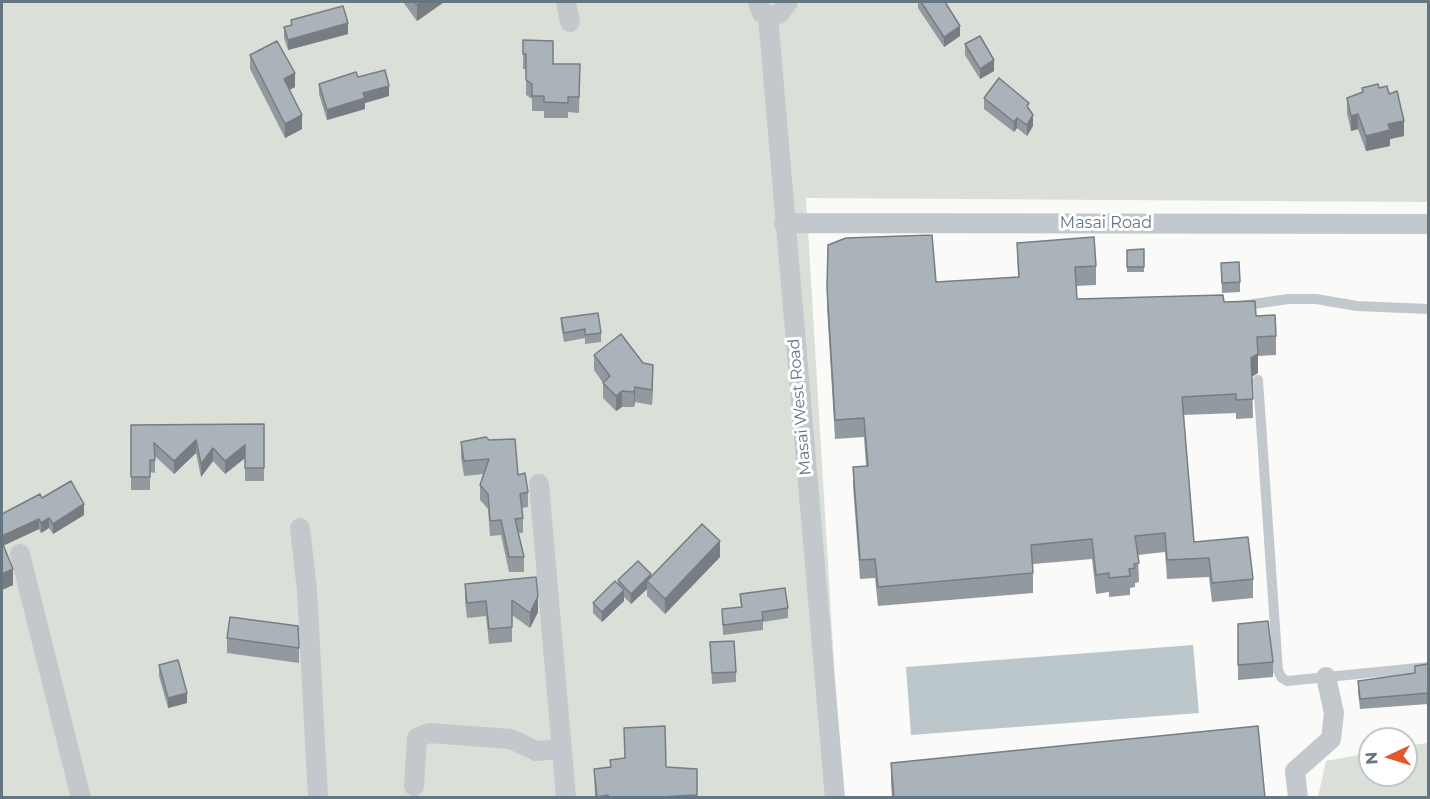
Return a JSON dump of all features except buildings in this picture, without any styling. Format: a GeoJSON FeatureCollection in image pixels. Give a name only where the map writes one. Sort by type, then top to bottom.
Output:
{"type":"FeatureCollection","features":[{"type":"Feature","properties":{"kind":"street"},"geometry":{"type":"LineString","coordinates":[[566,2],[570,22]]}},
{"type":"Feature","properties":{"kind":"street"},"geometry":{"type":"LineString","coordinates":[[763,9],[779,14],[788,2]]}},
{"type":"Feature","properties":{"kind":"street","name":"Masai West Road"},"geometry":{"type":"LineString","coordinates":[[763,9],[835,798]]}},
{"type":"Feature","properties":{"kind":"street","name":"Masai Road"},"geometry":{"type":"LineString","coordinates":[[784,223],[1428,224]]}},
{"type":"Feature","properties":{"kind":"street"},"geometry":{"type":"LineString","coordinates":[[539,484],[566,798]]}},
{"type":"Feature","properties":{"kind":"street"},"geometry":{"type":"LineString","coordinates":[[300,528],[307,590],[318,798]]}},
{"type":"Feature","properties":{"kind":"street"},"geometry":{"type":"LineString","coordinates":[[20,554],[81,798]]}},
{"type":"Feature","properties":{"kind":"street"},"geometry":{"type":"LineString","coordinates":[[1298,798],[1295,771],[1331,740],[1334,713],[1326,677]]}},
{"type":"Feature","properties":{"kind":"street"},"geometry":{"type":"LineString","coordinates":[[414,786],[417,738],[429,733],[511,739],[536,751],[561,749]]}},
{"type":"Feature","properties":{"kind":"lane"},"geometry":{"type":"LineString","coordinates":[[1223,306],[1258,305],[1288,299],[1316,299],[1357,306],[1428,309]]}},
{"type":"Feature","properties":{"kind":"lane"},"geometry":{"type":"LineString","coordinates":[[1258,380],[1278,671],[1287,681],[1428,667]]}},
{"type":"Feature","properties":{"kind":"shaded area"},"geometry":{"type":"Polygon","coordinates":[[[2,2],[1428,2],[1428,202],[806,198],[842,797],[2,798],[2,2]]]}},
{"type":"Feature","properties":{"kind":"shaded area"},"geometry":{"type":"Polygon","coordinates":[[[1193,645],[1199,713],[911,735],[906,667],[1193,645]]]}},
{"type":"Feature","properties":{"kind":"shaded area"},"geometry":{"type":"Polygon","coordinates":[[[1428,743],[1428,797],[1318,797],[1326,761],[1358,755],[1358,787],[1418,787],[1418,744],[1428,743]]]}}]}
